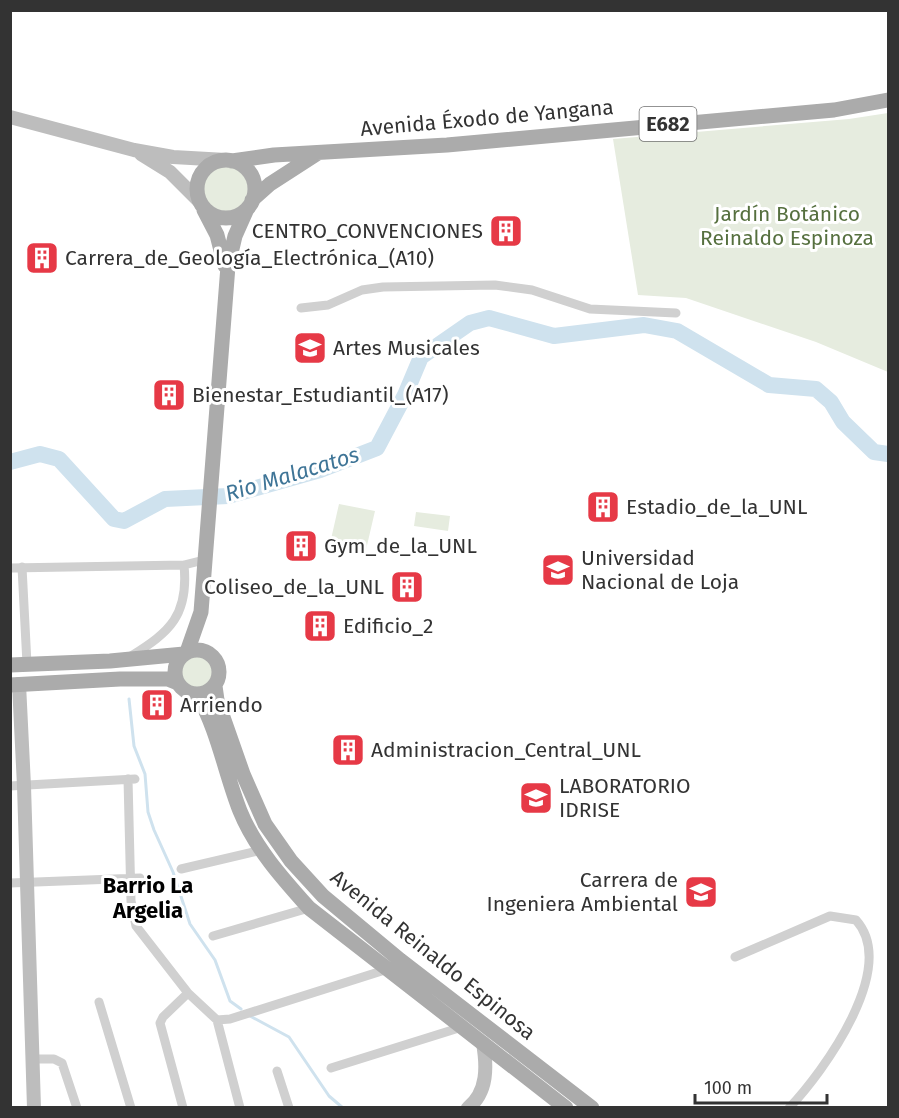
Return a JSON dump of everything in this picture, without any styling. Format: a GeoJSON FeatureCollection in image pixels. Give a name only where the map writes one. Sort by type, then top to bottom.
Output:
{"type":"FeatureCollection","features":[{"type":"Feature","properties":{"kind":"main road","name":"Avenida Éxodo de Yangana"},"geometry":{"type":"LineString","coordinates":[[229,161],[320,152],[447,145],[834,110],[888,100]]}},
{"type":"Feature","properties":{"kind":"main road","name":"E682"},"geometry":{"type":"LineString","coordinates":[[229,161],[214,163],[202,173],[197,185],[201,204],[214,216],[227,218],[250,204],[270,184],[320,152]]}},
{"type":"Feature","properties":{"kind":"main road"},"geometry":{"type":"LineString","coordinates":[[178,683],[176,667],[186,653],[198,623],[226,281],[231,251],[250,204],[254,187],[250,174],[240,164],[229,161]]}},
{"type":"Feature","properties":{"kind":"main road"},"geometry":{"type":"LineString","coordinates":[[201,204],[217,235],[226,281]]}},
{"type":"Feature","properties":{"kind":"main road"},"geometry":{"type":"LineString","coordinates":[[15,685],[88,680],[168,679],[178,683],[184,690],[196,694],[207,692],[215,686],[220,669],[198,623]]}},
{"type":"Feature","properties":{"kind":"main road"},"geometry":{"type":"LineString","coordinates":[[10,665],[124,660],[186,653],[199,649],[213,656]]}},
{"type":"Feature","properties":{"kind":"main road"},"geometry":{"type":"LineString","coordinates":[[87,662],[88,680]]}},
{"type":"Feature","properties":{"kind":"main road","name":"Avenida Reinaldo Espinosa"},"geometry":{"type":"LineString","coordinates":[[215,686],[217,700],[234,752],[273,839],[323,896],[393,965],[462,1027],[566,1107]]}},
{"type":"Feature","properties":{"kind":"main road","name":"Avenida Reinaldo Espinosa"},"geometry":{"type":"LineString","coordinates":[[196,694],[213,730],[240,810],[262,850],[309,908],[393,965],[583,1105]]}},
{"type":"Feature","properties":{"kind":"street","name":"E682"},"geometry":{"type":"LineString","coordinates":[[10,117],[134,150],[173,157],[229,161]]}},
{"type":"Feature","properties":{"kind":"street","name":"E682"},"geometry":{"type":"LineString","coordinates":[[134,150],[170,172],[201,204]]}},
{"type":"Feature","properties":{"kind":"street"},"geometry":{"type":"LineString","coordinates":[[302,308],[328,305],[362,290],[383,287],[495,285],[532,290],[590,309],[676,314]]}},
{"type":"Feature","properties":{"kind":"street"},"geometry":{"type":"LineString","coordinates":[[10,568],[184,565],[204,560]]}},
{"type":"Feature","properties":{"kind":"street"},"geometry":{"type":"LineString","coordinates":[[124,660],[153,642],[175,622],[184,596],[184,565]]}},
{"type":"Feature","properties":{"kind":"street"},"geometry":{"type":"LineString","coordinates":[[22,567],[27,664]]}},
{"type":"Feature","properties":{"kind":"street"},"geometry":{"type":"LineString","coordinates":[[15,685],[17,786],[27,882],[34,1107]]}},
{"type":"Feature","properties":{"kind":"street"},"geometry":{"type":"LineString","coordinates":[[17,786],[132,779],[136,926],[188,993],[217,1020],[240,1107]]}},
{"type":"Feature","properties":{"kind":"street"},"geometry":{"type":"LineString","coordinates":[[181,868],[262,850]]}},
{"type":"Feature","properties":{"kind":"street"},"geometry":{"type":"LineString","coordinates":[[10,883],[135,878]]}},
{"type":"Feature","properties":{"kind":"street"},"geometry":{"type":"LineString","coordinates":[[213,936],[309,908]]}},
{"type":"Feature","properties":{"kind":"street"},"geometry":{"type":"LineString","coordinates":[[735,957],[830,916],[856,920],[868,935],[872,970],[860,1006],[834,1053],[810,1086],[789,1107]]}},
{"type":"Feature","properties":{"kind":"street"},"geometry":{"type":"LineString","coordinates":[[217,1020],[230,1018],[393,965]]}},
{"type":"Feature","properties":{"kind":"street"},"geometry":{"type":"LineString","coordinates":[[183,1107],[160,1023],[163,1017],[188,993]]}},
{"type":"Feature","properties":{"kind":"street"},"geometry":{"type":"LineString","coordinates":[[99,1002],[131,1107]]}},
{"type":"Feature","properties":{"kind":"street"},"geometry":{"type":"LineString","coordinates":[[331,1068],[462,1027]]}},
{"type":"Feature","properties":{"kind":"street"},"geometry":{"type":"LineString","coordinates":[[468,1107],[482,1092],[486,1064],[483,1043]]}},
{"type":"Feature","properties":{"kind":"street"},"geometry":{"type":"LineString","coordinates":[[33,1059],[59,1060],[66,1069],[77,1107]]}},
{"type":"Feature","properties":{"kind":"street"},"geometry":{"type":"LineString","coordinates":[[277,1071],[289,1107]]}},
{"type":"Feature","properties":{"kind":"green space","name":"Jardín Botánico Reinaldo Espinoza"},"geometry":{"type":"Polygon","coordinates":[[[888,113],[888,372],[816,342],[686,298],[638,295],[613,139],[849,119],[888,113]]]}},
{"type":"Feature","properties":{"kind":"green space"},"geometry":{"type":"Polygon","coordinates":[[[230,166],[242,172],[247,180],[247,198],[242,206],[234,211],[220,212],[208,206],[203,198],[202,184],[208,172],[216,167],[230,166]]]}},
{"type":"Feature","properties":{"kind":"green space"},"geometry":{"type":"Polygon","coordinates":[[[339,504],[375,511],[365,554],[329,548],[339,504]]]}},
{"type":"Feature","properties":{"kind":"green space"},"geometry":{"type":"Polygon","coordinates":[[[416,512],[450,516],[448,531],[414,526],[416,512]]]}},
{"type":"Feature","properties":{"kind":"green space"},"geometry":{"type":"Polygon","coordinates":[[[197,656],[208,661],[213,672],[208,683],[197,688],[186,683],[181,672],[186,661],[197,656]]]}},
{"type":"Feature","properties":{"kind":"waterway","name":"Rio Malacatos"},"geometry":{"type":"LineString","coordinates":[[10,462],[40,454],[59,459],[114,519],[124,521],[165,499],[228,496],[320,470],[377,448],[405,395],[421,357],[470,323],[489,318],[554,336],[644,325],[677,331],[769,385],[816,389],[831,402],[843,422],[874,452],[888,454]]}},
{"type":"Feature","properties":{"kind":"waterway"},"geometry":{"type":"LineString","coordinates":[[129,699],[134,746],[145,774],[148,812],[154,830],[173,872],[190,924],[215,960],[230,1001],[241,1009]]}},
{"type":"Feature","properties":{"kind":"waterway"},"geometry":{"type":"LineString","coordinates":[[250,1016],[289,1037],[329,1096],[343,1108]]}},
{"type":"Feature","properties":{"kind":"place","name":"CENTRO_CONVENCIONES"},"geometry":{"type":"Point","coordinates":[506,231]}},
{"type":"Feature","properties":{"kind":"place","name":"Carrera_de_Geología_Electrónica_(A10)"},"geometry":{"type":"Point","coordinates":[42,258]}},
{"type":"Feature","properties":{"kind":"place","name":"Artes Musicales"},"geometry":{"type":"Point","coordinates":[310,348]}},
{"type":"Feature","properties":{"kind":"place","name":"Bienestar_Estudiantil_(A17)"},"geometry":{"type":"Point","coordinates":[169,395]}},
{"type":"Feature","properties":{"kind":"place","name":"Estadio_de_la_UNL"},"geometry":{"type":"Point","coordinates":[603,507]}},
{"type":"Feature","properties":{"kind":"place","name":"Gym_de_la_UNL"},"geometry":{"type":"Point","coordinates":[301,546]}},
{"type":"Feature","properties":{"kind":"place","name":"Universidad Nacional de Loja"},"geometry":{"type":"Point","coordinates":[558,570]}},
{"type":"Feature","properties":{"kind":"place","name":"Coliseo_de_la_UNL"},"geometry":{"type":"Point","coordinates":[407,587]}},
{"type":"Feature","properties":{"kind":"place","name":"Edificio_2"},"geometry":{"type":"Point","coordinates":[320,626]}},
{"type":"Feature","properties":{"kind":"place","name":"Arriendo"},"geometry":{"type":"Point","coordinates":[157,705]}},
{"type":"Feature","properties":{"kind":"place","name":"Administracion_Central_UNL"},"geometry":{"type":"Point","coordinates":[348,750]}},
{"type":"Feature","properties":{"kind":"place","name":"LABORATORIO IDRISE"},"geometry":{"type":"Point","coordinates":[536,798]}},
{"type":"Feature","properties":{"kind":"place","name":"Carrera de Ingeniera Ambiental"},"geometry":{"type":"Point","coordinates":[701,892]}},
{"type":"Feature","properties":{"kind":"district","name":"Barrio La Argelia"},"geometry":{"type":"Point","coordinates":[148,898]}}]}
